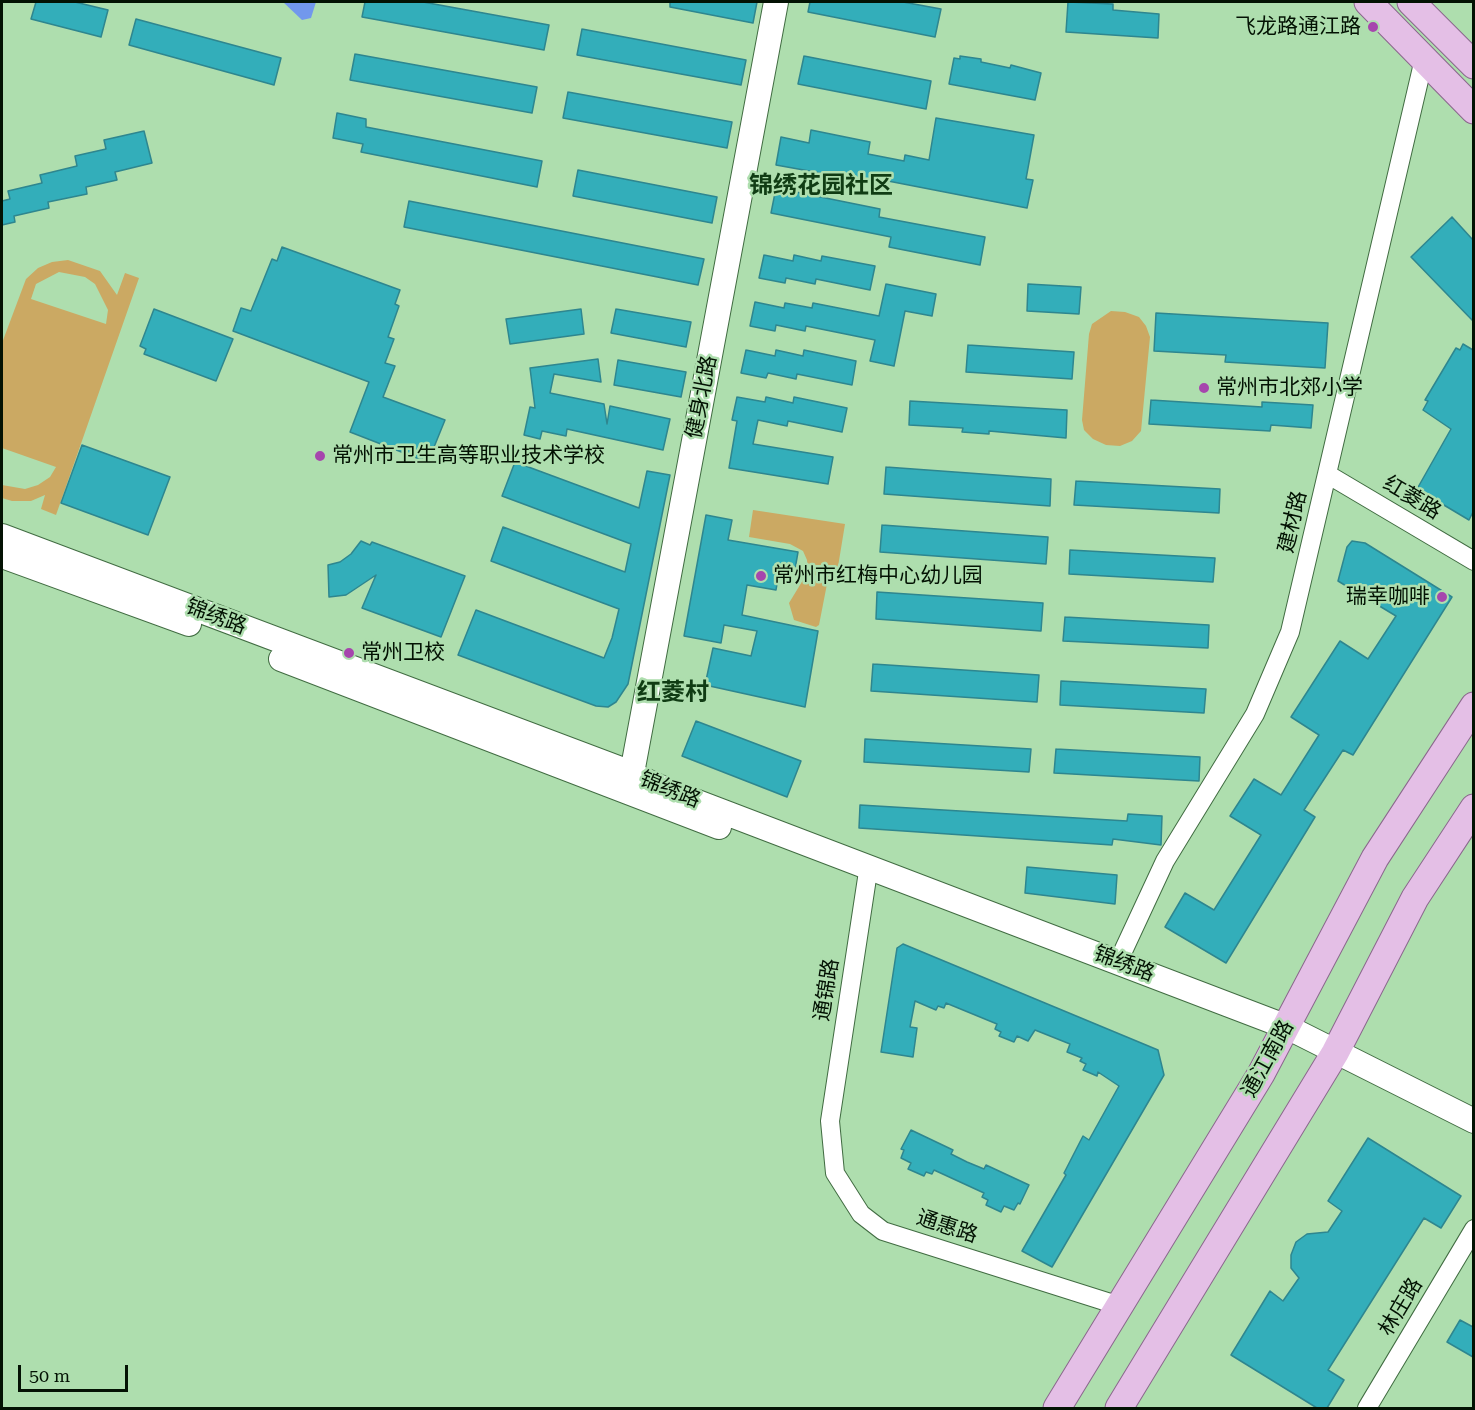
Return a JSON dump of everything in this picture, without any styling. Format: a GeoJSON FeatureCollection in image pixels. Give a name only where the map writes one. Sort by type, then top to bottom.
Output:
{"type":"FeatureCollection","features":[{"type":"Feature","properties":{"kind":"main road"},"geometry":{"type":"LineString","coordinates":[[1368,2],[1473,110]]}},
{"type":"Feature","properties":{"kind":"main road"},"geometry":{"type":"LineString","coordinates":[[1411,2],[1473,65]]}},
{"type":"Feature","properties":{"kind":"main road","name":"通江南路"},"geometry":{"type":"LineString","coordinates":[[1057,1408],[1284,1032],[1376,858],[1473,706]]}},
{"type":"Feature","properties":{"kind":"main road"},"geometry":{"type":"LineString","coordinates":[[1120,1408],[1335,1053],[1414,898],[1473,808]]}},
{"type":"Feature","properties":{"kind":"street","name":"健身北路"},"geometry":{"type":"LineString","coordinates":[[630,783],[776,2]]}},
{"type":"Feature","properties":{"kind":"street","name":"建材路"},"geometry":{"type":"LineString","coordinates":[[1118,962],[1166,861],[1255,714],[1290,632],[1424,59]]}},
{"type":"Feature","properties":{"kind":"street","name":"红菱路"},"geometry":{"type":"LineString","coordinates":[[1327,474],[1473,561]]}},
{"type":"Feature","properties":{"kind":"street","name":"锦绣路"},"geometry":{"type":"LineString","coordinates":[[2,536],[630,783]]}},
{"type":"Feature","properties":{"kind":"street","name":"锦绣路"},"geometry":{"type":"LineString","coordinates":[[2,556],[630,783],[671,792],[868,872],[1284,1032],[1320,1042],[1335,1053],[1473,1121]]}},
{"type":"Feature","properties":{"kind":"street","name":"锦绣路"},"geometry":{"type":"LineString","coordinates":[[868,872],[1118,962],[1284,1032]]}},
{"type":"Feature","properties":{"kind":"street","name":"通锦路"},"geometry":{"type":"LineString","coordinates":[[830,1121],[868,872]]}},
{"type":"Feature","properties":{"kind":"street","name":"通惠路"},"geometry":{"type":"LineString","coordinates":[[830,1121],[835,1173],[861,1214],[884,1231],[1120,1306]]}},
{"type":"Feature","properties":{"kind":"street","name":"林庄路"},"geometry":{"type":"LineString","coordinates":[[1367,1408],[1473,1229]]}},
{"type":"Feature","properties":{"kind":"shaded area"},"geometry":{"type":"Polygon","coordinates":[[[68,260],[100,271],[117,295],[125,273],[139,278],[56,515],[41,509],[45,495],[31,501],[12,501],[2,498],[2,485],[25,489],[38,485],[50,477],[56,467],[2,448],[2,343],[26,279],[38,268],[52,262],[68,260]],[[59,272],[36,284],[31,299],[106,324],[108,310],[95,284],[85,277],[59,272]]]}},
{"type":"Feature","properties":{"kind":"shaded area"},"geometry":{"type":"Polygon","coordinates":[[[1111,311],[1125,312],[1139,317],[1150,337],[1141,431],[1132,441],[1120,446],[1106,445],[1093,439],[1084,430],[1082,420],[1089,334],[1092,324],[1111,311]]]}},
{"type":"Feature","properties":{"kind":"shaded area"},"geometry":{"type":"Polygon","coordinates":[[[753,510],[845,524],[836,579],[808,574],[807,560],[803,551],[790,544],[749,537],[753,510]]]}},
{"type":"Feature","properties":{"kind":"shaded area"},"geometry":{"type":"Polygon","coordinates":[[[808,579],[827,584],[819,625],[816,627],[794,620],[789,603],[803,580],[808,579]]]}},
{"type":"Feature","properties":{"kind":"water"},"geometry":{"type":"Polygon","coordinates":[[[283,2],[316,2],[311,18],[302,20],[283,2]]]}},
{"type":"Feature","properties":{"kind":"building"},"geometry":{"type":"Polygon","coordinates":[[[36,2],[75,2],[108,10],[101,37],[31,19],[36,2]]]}},
{"type":"Feature","properties":{"kind":"building"},"geometry":{"type":"Polygon","coordinates":[[[365,2],[423,2],[549,25],[544,50],[362,17],[365,2]]]}},
{"type":"Feature","properties":{"kind":"building"},"geometry":{"type":"Polygon","coordinates":[[[670,2],[757,2],[753,23],[670,7],[670,2]]]}},
{"type":"Feature","properties":{"kind":"building"},"geometry":{"type":"Polygon","coordinates":[[[810,2],[903,2],[941,9],[935,37],[808,12],[810,2]]]}},
{"type":"Feature","properties":{"kind":"building"},"geometry":{"type":"Polygon","coordinates":[[[1068,2],[1113,4],[1113,10],[1159,14],[1158,38],[1066,32],[1068,2]]]}},
{"type":"Feature","properties":{"kind":"building"},"geometry":{"type":"Polygon","coordinates":[[[136,19],[281,58],[274,85],[129,45],[136,19]]]}},
{"type":"Feature","properties":{"kind":"building"},"geometry":{"type":"Polygon","coordinates":[[[582,29],[746,60],[741,85],[577,55],[582,29]]]}},
{"type":"Feature","properties":{"kind":"building"},"geometry":{"type":"Polygon","coordinates":[[[355,54],[537,87],[532,113],[350,80],[355,54]]]}},
{"type":"Feature","properties":{"kind":"building"},"geometry":{"type":"Polygon","coordinates":[[[804,56],[931,81],[926,109],[798,84],[804,56]]]}},
{"type":"Feature","properties":{"kind":"building"},"geometry":{"type":"Polygon","coordinates":[[[960,56],[1041,73],[1035,100],[949,84],[954,58],[960,59],[960,56]]]}},
{"type":"Feature","properties":{"kind":"building"},"geometry":{"type":"Polygon","coordinates":[[[568,92],[732,122],[727,148],[563,118],[568,92]]]}},
{"type":"Feature","properties":{"kind":"building"},"geometry":{"type":"Polygon","coordinates":[[[337,113],[366,119],[366,127],[542,161],[537,187],[361,152],[363,144],[333,138],[337,113]]]}},
{"type":"Feature","properties":{"kind":"building"},"geometry":{"type":"Polygon","coordinates":[[[936,118],[1034,135],[1026,179],[1033,180],[1027,208],[888,181],[887,185],[776,165],[781,137],[809,143],[811,130],[870,142],[868,154],[904,161],[905,155],[929,160],[936,118]]]}},
{"type":"Feature","properties":{"kind":"building"},"geometry":{"type":"Polygon","coordinates":[[[144,131],[152,163],[115,172],[117,180],[86,187],[87,194],[48,202],[49,208],[14,216],[15,222],[2,225],[2,201],[10,199],[8,191],[42,183],[40,175],[77,166],[75,156],[106,149],[104,140],[144,131]]]}},
{"type":"Feature","properties":{"kind":"building"},"geometry":{"type":"Polygon","coordinates":[[[578,170],[717,197],[712,223],[573,196],[578,170]]]}},
{"type":"Feature","properties":{"kind":"building"},"geometry":{"type":"Polygon","coordinates":[[[776,188],[880,209],[879,217],[985,237],[980,265],[889,247],[891,237],[771,213],[776,188]]]}},
{"type":"Feature","properties":{"kind":"building"},"geometry":{"type":"Polygon","coordinates":[[[409,201],[704,259],[698,285],[404,227],[409,201]]]}},
{"type":"Feature","properties":{"kind":"building"},"geometry":{"type":"Polygon","coordinates":[[[1452,217],[1473,240],[1473,321],[1411,257],[1452,217]]]}},
{"type":"Feature","properties":{"kind":"building"},"geometry":{"type":"Polygon","coordinates":[[[282,247],[400,290],[395,304],[399,306],[388,337],[394,339],[385,363],[395,366],[383,397],[445,420],[430,457],[424,455],[422,460],[350,432],[369,382],[233,331],[241,308],[251,311],[272,259],[277,261],[282,247]]]}},
{"type":"Feature","properties":{"kind":"building"},"geometry":{"type":"Polygon","coordinates":[[[764,255],[793,261],[794,255],[821,261],[822,256],[875,266],[870,290],[816,279],[815,284],[786,278],[785,283],[759,278],[764,255]]]}},
{"type":"Feature","properties":{"kind":"building"},"geometry":{"type":"Polygon","coordinates":[[[886,284],[936,294],[932,316],[905,311],[894,366],[870,361],[875,340],[806,326],[805,331],[776,325],[775,331],[750,326],[755,302],[784,308],[785,303],[812,308],[813,303],[879,316],[886,284]]]}},
{"type":"Feature","properties":{"kind":"building"},"geometry":{"type":"Polygon","coordinates":[[[1028,284],[1081,287],[1079,314],[1027,311],[1028,284]]]}},
{"type":"Feature","properties":{"kind":"building"},"geometry":{"type":"Polygon","coordinates":[[[154,309],[233,339],[216,381],[144,354],[146,349],[140,346],[154,309]]]}},
{"type":"Feature","properties":{"kind":"building"},"geometry":{"type":"Polygon","coordinates":[[[581,309],[584,334],[510,344],[506,319],[581,309]]]}},
{"type":"Feature","properties":{"kind":"building"},"geometry":{"type":"Polygon","coordinates":[[[616,309],[691,322],[686,347],[611,333],[616,309]]]}},
{"type":"Feature","properties":{"kind":"building"},"geometry":{"type":"Polygon","coordinates":[[[1156,313],[1328,323],[1325,368],[1225,362],[1226,355],[1154,351],[1156,313]]]}},
{"type":"Feature","properties":{"kind":"building"},"geometry":{"type":"Polygon","coordinates":[[[1463,344],[1473,350],[1473,512],[1469,520],[1417,489],[1451,429],[1423,410],[1428,401],[1425,400],[1456,348],[1460,350],[1463,344]]]}},
{"type":"Feature","properties":{"kind":"building"},"geometry":{"type":"Polygon","coordinates":[[[968,345],[1074,352],[1072,379],[966,372],[968,345]]]}},
{"type":"Feature","properties":{"kind":"building"},"geometry":{"type":"Polygon","coordinates":[[[746,350],[775,356],[776,350],[803,356],[804,350],[856,361],[852,385],[797,374],[796,379],[768,373],[766,378],[741,373],[746,350]]]}},
{"type":"Feature","properties":{"kind":"building"},"geometry":{"type":"Polygon","coordinates":[[[598,359],[601,382],[554,374],[550,393],[604,404],[607,424],[610,406],[670,419],[663,450],[567,429],[566,436],[542,431],[540,439],[524,435],[530,407],[535,408],[530,368],[598,359]]]}},
{"type":"Feature","properties":{"kind":"building"},"geometry":{"type":"Polygon","coordinates":[[[618,360],[686,372],[681,397],[614,385],[618,360]]]}},
{"type":"Feature","properties":{"kind":"building"},"geometry":{"type":"Polygon","coordinates":[[[737,397],[765,402],[766,397],[793,403],[794,397],[847,408],[842,432],[788,421],[787,426],[758,420],[753,444],[833,457],[828,484],[729,468],[737,421],[732,420],[737,397]]]}},
{"type":"Feature","properties":{"kind":"building"},"geometry":{"type":"Polygon","coordinates":[[[1151,400],[1262,407],[1262,402],[1313,405],[1311,428],[1271,425],[1270,431],[1149,424],[1151,400]]]}},
{"type":"Feature","properties":{"kind":"building"},"geometry":{"type":"Polygon","coordinates":[[[910,401],[1067,410],[1066,438],[989,431],[989,434],[962,432],[963,428],[909,425],[910,401]]]}},
{"type":"Feature","properties":{"kind":"building"},"geometry":{"type":"Polygon","coordinates":[[[82,445],[170,477],[148,535],[61,503],[82,445]]]}},
{"type":"Feature","properties":{"kind":"building"},"geometry":{"type":"Polygon","coordinates":[[[515,462],[639,508],[647,471],[670,475],[628,684],[616,702],[608,707],[596,706],[458,655],[476,610],[604,658],[612,638],[619,609],[491,561],[503,527],[625,572],[631,544],[502,496],[515,462]]]}},
{"type":"Feature","properties":{"kind":"building"},"geometry":{"type":"Polygon","coordinates":[[[886,467],[1051,479],[1050,506],[884,494],[886,467]]]}},
{"type":"Feature","properties":{"kind":"building"},"geometry":{"type":"Polygon","coordinates":[[[1076,481],[1220,489],[1219,513],[1074,505],[1076,481]]]}},
{"type":"Feature","properties":{"kind":"building"},"geometry":{"type":"Polygon","coordinates":[[[706,515],[732,520],[728,540],[798,552],[794,575],[779,572],[776,590],[747,585],[742,615],[818,631],[805,707],[705,685],[713,648],[751,656],[757,631],[724,625],[721,643],[684,636],[706,515]]]}},
{"type":"Feature","properties":{"kind":"building"},"geometry":{"type":"Polygon","coordinates":[[[882,525],[1048,537],[1046,564],[880,552],[882,525]]]}},
{"type":"Feature","properties":{"kind":"building"},"geometry":{"type":"Polygon","coordinates":[[[361,541],[370,545],[372,542],[465,576],[441,637],[362,608],[376,575],[346,595],[329,597],[328,565],[340,562],[351,554],[361,541]]]}},
{"type":"Feature","properties":{"kind":"building"},"geometry":{"type":"Polygon","coordinates":[[[1352,541],[1365,543],[1452,597],[1353,755],[1343,750],[1304,810],[1315,817],[1226,963],[1165,927],[1185,893],[1214,910],[1261,835],[1230,816],[1254,779],[1281,795],[1319,735],[1291,717],[1340,641],[1368,659],[1396,616],[1338,581],[1347,547],[1352,541]]]}},
{"type":"Feature","properties":{"kind":"building"},"geometry":{"type":"Polygon","coordinates":[[[1070,550],[1215,558],[1213,582],[1069,574],[1070,550]]]}},
{"type":"Feature","properties":{"kind":"building"},"geometry":{"type":"Polygon","coordinates":[[[877,592],[1043,603],[1041,631],[876,619],[877,592]]]}},
{"type":"Feature","properties":{"kind":"building"},"geometry":{"type":"Polygon","coordinates":[[[1065,617],[1209,625],[1208,648],[1063,641],[1065,617]]]}},
{"type":"Feature","properties":{"kind":"building"},"geometry":{"type":"Polygon","coordinates":[[[873,664],[1039,675],[1037,702],[871,691],[873,664]]]}},
{"type":"Feature","properties":{"kind":"building"},"geometry":{"type":"Polygon","coordinates":[[[1061,681],[1206,689],[1204,713],[1060,705],[1061,681]]]}},
{"type":"Feature","properties":{"kind":"building"},"geometry":{"type":"Polygon","coordinates":[[[696,721],[801,761],[787,797],[682,756],[696,721]]]}},
{"type":"Feature","properties":{"kind":"building"},"geometry":{"type":"Polygon","coordinates":[[[865,739],[1031,749],[1029,772],[864,762],[865,739]]]}},
{"type":"Feature","properties":{"kind":"building"},"geometry":{"type":"Polygon","coordinates":[[[1056,749],[1200,757],[1199,781],[1054,773],[1056,749]]]}},
{"type":"Feature","properties":{"kind":"building"},"geometry":{"type":"Polygon","coordinates":[[[860,805],[1127,821],[1128,814],[1162,816],[1161,845],[1113,839],[1112,845],[859,828],[860,805]]]}},
{"type":"Feature","properties":{"kind":"building"},"geometry":{"type":"Polygon","coordinates":[[[1027,867],[1117,875],[1115,904],[1025,893],[1027,867]]]}},
{"type":"Feature","properties":{"kind":"building"},"geometry":{"type":"Polygon","coordinates":[[[903,944],[1158,1050],[1164,1075],[1052,1267],[1022,1251],[1066,1175],[1064,1173],[1083,1136],[1089,1140],[1119,1086],[1098,1072],[1097,1076],[1083,1070],[1086,1064],[1080,1061],[1082,1058],[1067,1052],[1070,1044],[1035,1030],[1028,1041],[1017,1036],[1014,1042],[999,1036],[1001,1032],[995,1029],[997,1024],[946,1003],[944,1008],[938,1006],[936,1010],[915,1001],[910,1027],[917,1028],[913,1057],[881,1052],[897,948],[903,944]]]}},
{"type":"Feature","properties":{"kind":"building"},"geometry":{"type":"Polygon","coordinates":[[[911,1130],[953,1150],[951,1154],[967,1162],[984,1169],[986,1165],[1029,1185],[1020,1204],[1018,1203],[1014,1210],[1004,1206],[1001,1212],[986,1205],[988,1200],[982,1197],[984,1193],[934,1170],[932,1174],[926,1172],[924,1176],[908,1169],[911,1163],[901,1158],[904,1150],[901,1149],[911,1130]]]}},
{"type":"Feature","properties":{"kind":"building"},"geometry":{"type":"Polygon","coordinates":[[[1368,1138],[1461,1196],[1441,1228],[1424,1218],[1328,1370],[1344,1380],[1327,1408],[1317,1408],[1231,1355],[1270,1291],[1283,1301],[1299,1278],[1291,1268],[1291,1255],[1296,1242],[1307,1234],[1328,1232],[1342,1211],[1328,1201],[1368,1138]]]}},
{"type":"Feature","properties":{"kind":"building"},"geometry":{"type":"Polygon","coordinates":[[[1460,1320],[1473,1327],[1473,1357],[1447,1342],[1460,1320]]]}},
{"type":"Feature","properties":{"kind":"place","name":"飞龙路通江路"},"geometry":{"type":"Point","coordinates":[1373,27]}},
{"type":"Feature","properties":{"kind":"place","name":"常州市北郊小学"},"geometry":{"type":"Point","coordinates":[1204,388]}},
{"type":"Feature","properties":{"kind":"place","name":"常州市卫生高等职业技术学校"},"geometry":{"type":"Point","coordinates":[320,456]}},
{"type":"Feature","properties":{"kind":"place","name":"常州市红梅中心幼儿园"},"geometry":{"type":"Point","coordinates":[761,576]}},
{"type":"Feature","properties":{"kind":"place","name":"瑞幸咖啡"},"geometry":{"type":"Point","coordinates":[1442,597]}},
{"type":"Feature","properties":{"kind":"place","name":"常州卫校"},"geometry":{"type":"Point","coordinates":[349,653]}},
{"type":"Feature","properties":{"kind":"district","name":"锦绣花园社区"},"geometry":{"type":"Point","coordinates":[821,186]}},
{"type":"Feature","properties":{"kind":"district","name":"红菱村"},"geometry":{"type":"Point","coordinates":[673,693]}}]}
